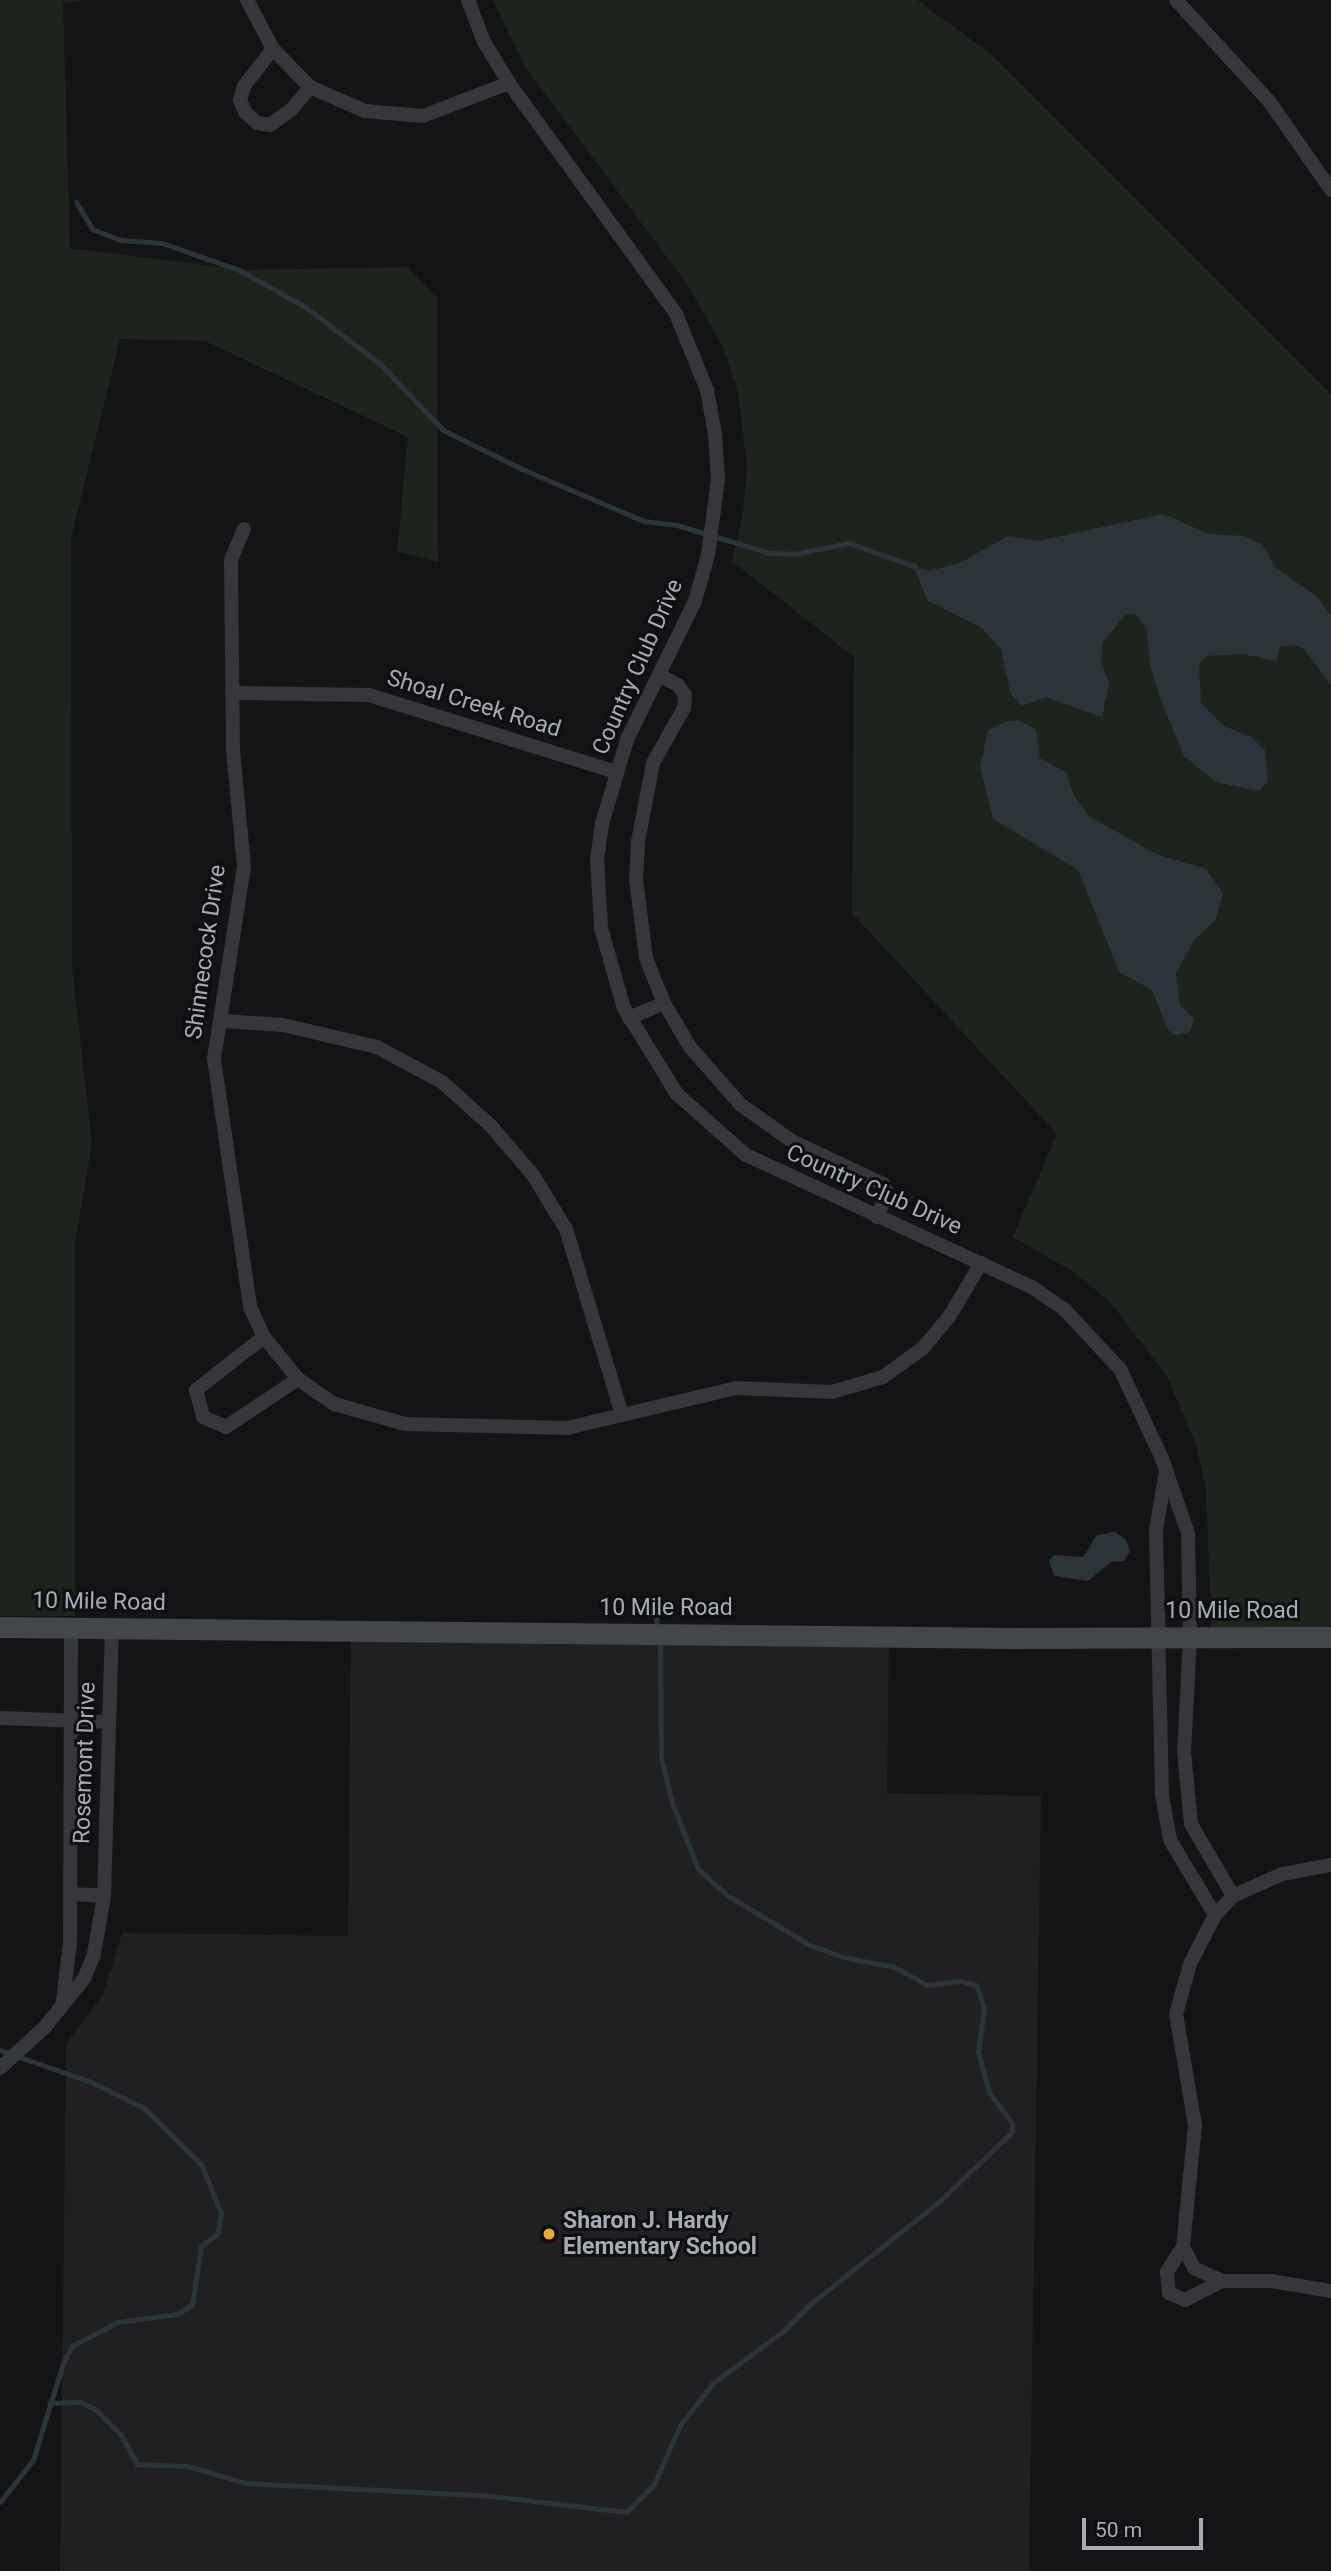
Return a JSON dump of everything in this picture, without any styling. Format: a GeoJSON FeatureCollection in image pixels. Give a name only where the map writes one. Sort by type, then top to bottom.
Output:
{"type":"FeatureCollection","features":[{"type":"Feature","properties":{"kind":"main road","name":"10 Mile Road"},"geometry":{"type":"LineString","coordinates":[[0,1627],[1157,1638],[1331,1637]]}},
{"type":"Feature","properties":{"kind":"street"},"geometry":{"type":"LineString","coordinates":[[247,0],[273,49],[310,87],[365,111],[423,116],[509,83]]}},
{"type":"Feature","properties":{"kind":"street","name":"Country Club Drive"},"geometry":{"type":"LineString","coordinates":[[468,0],[484,42],[509,83],[676,314],[707,390],[718,478],[716,519],[695,601],[616,772],[602,824],[597,888],[611,972],[629,1018],[677,1094],[713,1130],[783,1175],[1032,1286],[1063,1309],[1120,1369],[1161,1455],[1165,1477],[1183,1512],[1188,1533],[1190,1638],[1184,1752],[1191,1824],[1233,1896]]}},
{"type":"Feature","properties":{"kind":"street"},"geometry":{"type":"LineString","coordinates":[[1176,0],[1247,75],[1331,190]]}},
{"type":"Feature","properties":{"kind":"street"},"geometry":{"type":"LineString","coordinates":[[273,49],[244,86],[240,100],[245,111],[257,123],[270,125],[291,110],[310,87]]}},
{"type":"Feature","properties":{"kind":"street","name":"Shinnecock Drive"},"geometry":{"type":"LineString","coordinates":[[244,529],[231,560],[232,693],[244,867],[222,992],[223,1021],[214,1059],[250,1307],[264,1336],[298,1379],[334,1404],[405,1424],[567,1428],[736,1388],[832,1392],[883,1377],[923,1348],[949,1317],[981,1263]]}},
{"type":"Feature","properties":{"kind":"street"},"geometry":{"type":"LineString","coordinates":[[659,675],[678,685],[685,695],[684,708],[653,763],[638,842],[636,879],[646,958],[664,1003],[690,1047],[741,1105],[792,1141],[883,1184],[887,1193],[877,1217]]}},
{"type":"Feature","properties":{"kind":"street","name":"Shoal Creek Road"},"geometry":{"type":"LineString","coordinates":[[232,693],[369,695],[616,772]]}},
{"type":"Feature","properties":{"kind":"street"},"geometry":{"type":"LineString","coordinates":[[629,1018],[664,1003]]}},
{"type":"Feature","properties":{"kind":"street"},"geometry":{"type":"LineString","coordinates":[[223,1021],[283,1025],[377,1047],[442,1082],[491,1126],[533,1175],[566,1229],[622,1415]]}},
{"type":"Feature","properties":{"kind":"street"},"geometry":{"type":"LineString","coordinates":[[264,1336],[196,1390],[203,1417],[226,1427],[298,1379]]}},
{"type":"Feature","properties":{"kind":"street","name":"Country Club Drive"},"geometry":{"type":"LineString","coordinates":[[1165,1477],[1156,1531],[1162,1795],[1170,1840],[1215,1915]]}},
{"type":"Feature","properties":{"kind":"street","name":"Rosemont Drive"},"geometry":{"type":"LineString","coordinates":[[62,2000],[70,1894],[73,1721],[71,1628]]}},
{"type":"Feature","properties":{"kind":"street","name":"Rosemont Drive"},"geometry":{"type":"LineString","coordinates":[[0,2067],[44,2028],[62,2000],[83,1979],[94,1954],[104,1896],[112,1630]]}},
{"type":"Feature","properties":{"kind":"street"},"geometry":{"type":"LineString","coordinates":[[0,1718],[108,1722]]}},
{"type":"Feature","properties":{"kind":"street"},"geometry":{"type":"LineString","coordinates":[[1222,2281],[1185,2300],[1169,2293],[1167,2272],[1183,2247],[1195,2125],[1176,2014],[1190,1964],[1215,1915],[1233,1896],[1282,1874],[1331,1865]]}},
{"type":"Feature","properties":{"kind":"street"},"geometry":{"type":"LineString","coordinates":[[70,1894],[104,1896]]}},
{"type":"Feature","properties":{"kind":"street"},"geometry":{"type":"LineString","coordinates":[[1183,2247],[1194,2268],[1222,2281],[1270,2281],[1331,2291]]}},
{"type":"Feature","properties":{"kind":"shaded area"},"geometry":{"type":"Polygon","coordinates":[[[0,0],[84,0],[63,3],[70,248],[246,270],[407,267],[437,298],[438,562],[397,551],[408,437],[205,341],[120,339],[71,538],[72,967],[92,1144],[75,1243],[75,1616],[0,1616],[0,0]]]}},
{"type":"Feature","properties":{"kind":"shaded area"},"geometry":{"type":"Polygon","coordinates":[[[493,0],[917,0],[992,55],[1331,394],[1331,1628],[1211,1628],[1206,1488],[1196,1445],[1168,1378],[1111,1303],[1074,1272],[1013,1237],[1057,1134],[852,913],[854,657],[732,561],[743,513],[747,466],[738,393],[723,347],[687,284],[527,70],[493,0]]]}},
{"type":"Feature","properties":{"kind":"shaded area"},"geometry":{"type":"Polygon","coordinates":[[[1163,514],[1209,534],[1244,536],[1262,544],[1275,567],[1316,596],[1331,615],[1331,685],[1304,649],[1294,645],[1280,647],[1276,661],[1243,654],[1207,656],[1199,663],[1201,703],[1224,726],[1251,737],[1265,750],[1268,781],[1259,791],[1216,782],[1184,756],[1160,698],[1150,665],[1147,630],[1137,615],[1126,614],[1103,642],[1101,660],[1109,684],[1102,717],[1046,697],[1022,706],[1010,693],[1001,649],[982,628],[927,600],[916,572],[916,567],[929,571],[960,563],[1008,536],[1038,541],[1163,514]]]}},
{"type":"Feature","properties":{"kind":"shaded area"},"geometry":{"type":"Polygon","coordinates":[[[1007,721],[1021,721],[1036,729],[1040,758],[1067,773],[1073,794],[1089,816],[1156,854],[1206,869],[1223,893],[1216,919],[1195,939],[1176,973],[1180,1005],[1194,1019],[1190,1032],[1175,1035],[1168,1030],[1152,990],[1119,972],[1078,870],[993,819],[980,767],[988,730],[1007,721]]]}},
{"type":"Feature","properties":{"kind":"shaded area"},"geometry":{"type":"Polygon","coordinates":[[[1115,1532],[1126,1540],[1130,1551],[1124,1561],[1111,1562],[1088,1581],[1054,1576],[1049,1561],[1054,1555],[1083,1557],[1097,1535],[1115,1532]]]}},
{"type":"Feature","properties":{"kind":"shaded area","name":"Sharon J. Hardy Elementary School"},"geometry":{"type":"Polygon","coordinates":[[[351,1634],[889,1641],[887,1793],[1041,1796],[1029,2571],[60,2571],[66,2044],[103,1994],[122,1933],[348,1936],[351,1634]]]}},
{"type":"Feature","properties":{"kind":"waterway"},"geometry":{"type":"LineString","coordinates":[[76,202],[92,229],[121,240],[162,243],[239,270],[307,308],[380,364],[443,430],[522,469],[644,521],[677,525],[770,553],[794,554],[849,543],[916,567]]}},
{"type":"Feature","properties":{"kind":"waterway"},"geometry":{"type":"LineString","coordinates":[[656,1616],[658,1630]]}},
{"type":"Feature","properties":{"kind":"waterway"},"geometry":{"type":"LineString","coordinates":[[49,2403],[80,2402],[95,2409],[121,2435],[137,2464],[187,2466],[246,2483],[491,2496],[626,2512],[654,2484],[680,2425],[713,2383],[782,2332],[809,2305],[941,2200],[1012,2132],[1012,2123],[989,2092],[978,2052],[984,2008],[976,1985],[960,1981],[927,1985],[894,1967],[843,1957],[808,1944],[727,1895],[698,1869],[672,1803],[661,1758],[660,1640]]}},
{"type":"Feature","properties":{"kind":"waterway"},"geometry":{"type":"LineString","coordinates":[[0,2050],[91,2082],[144,2108],[201,2164],[221,2213],[218,2233],[201,2246],[192,2305],[177,2314],[118,2322],[72,2346],[63,2363],[33,2460],[0,2502]]}},
{"type":"Feature","properties":{"kind":"place","name":"Sharon J. Hardy Elementary School"},"geometry":{"type":"Point","coordinates":[549,2234]}}]}
